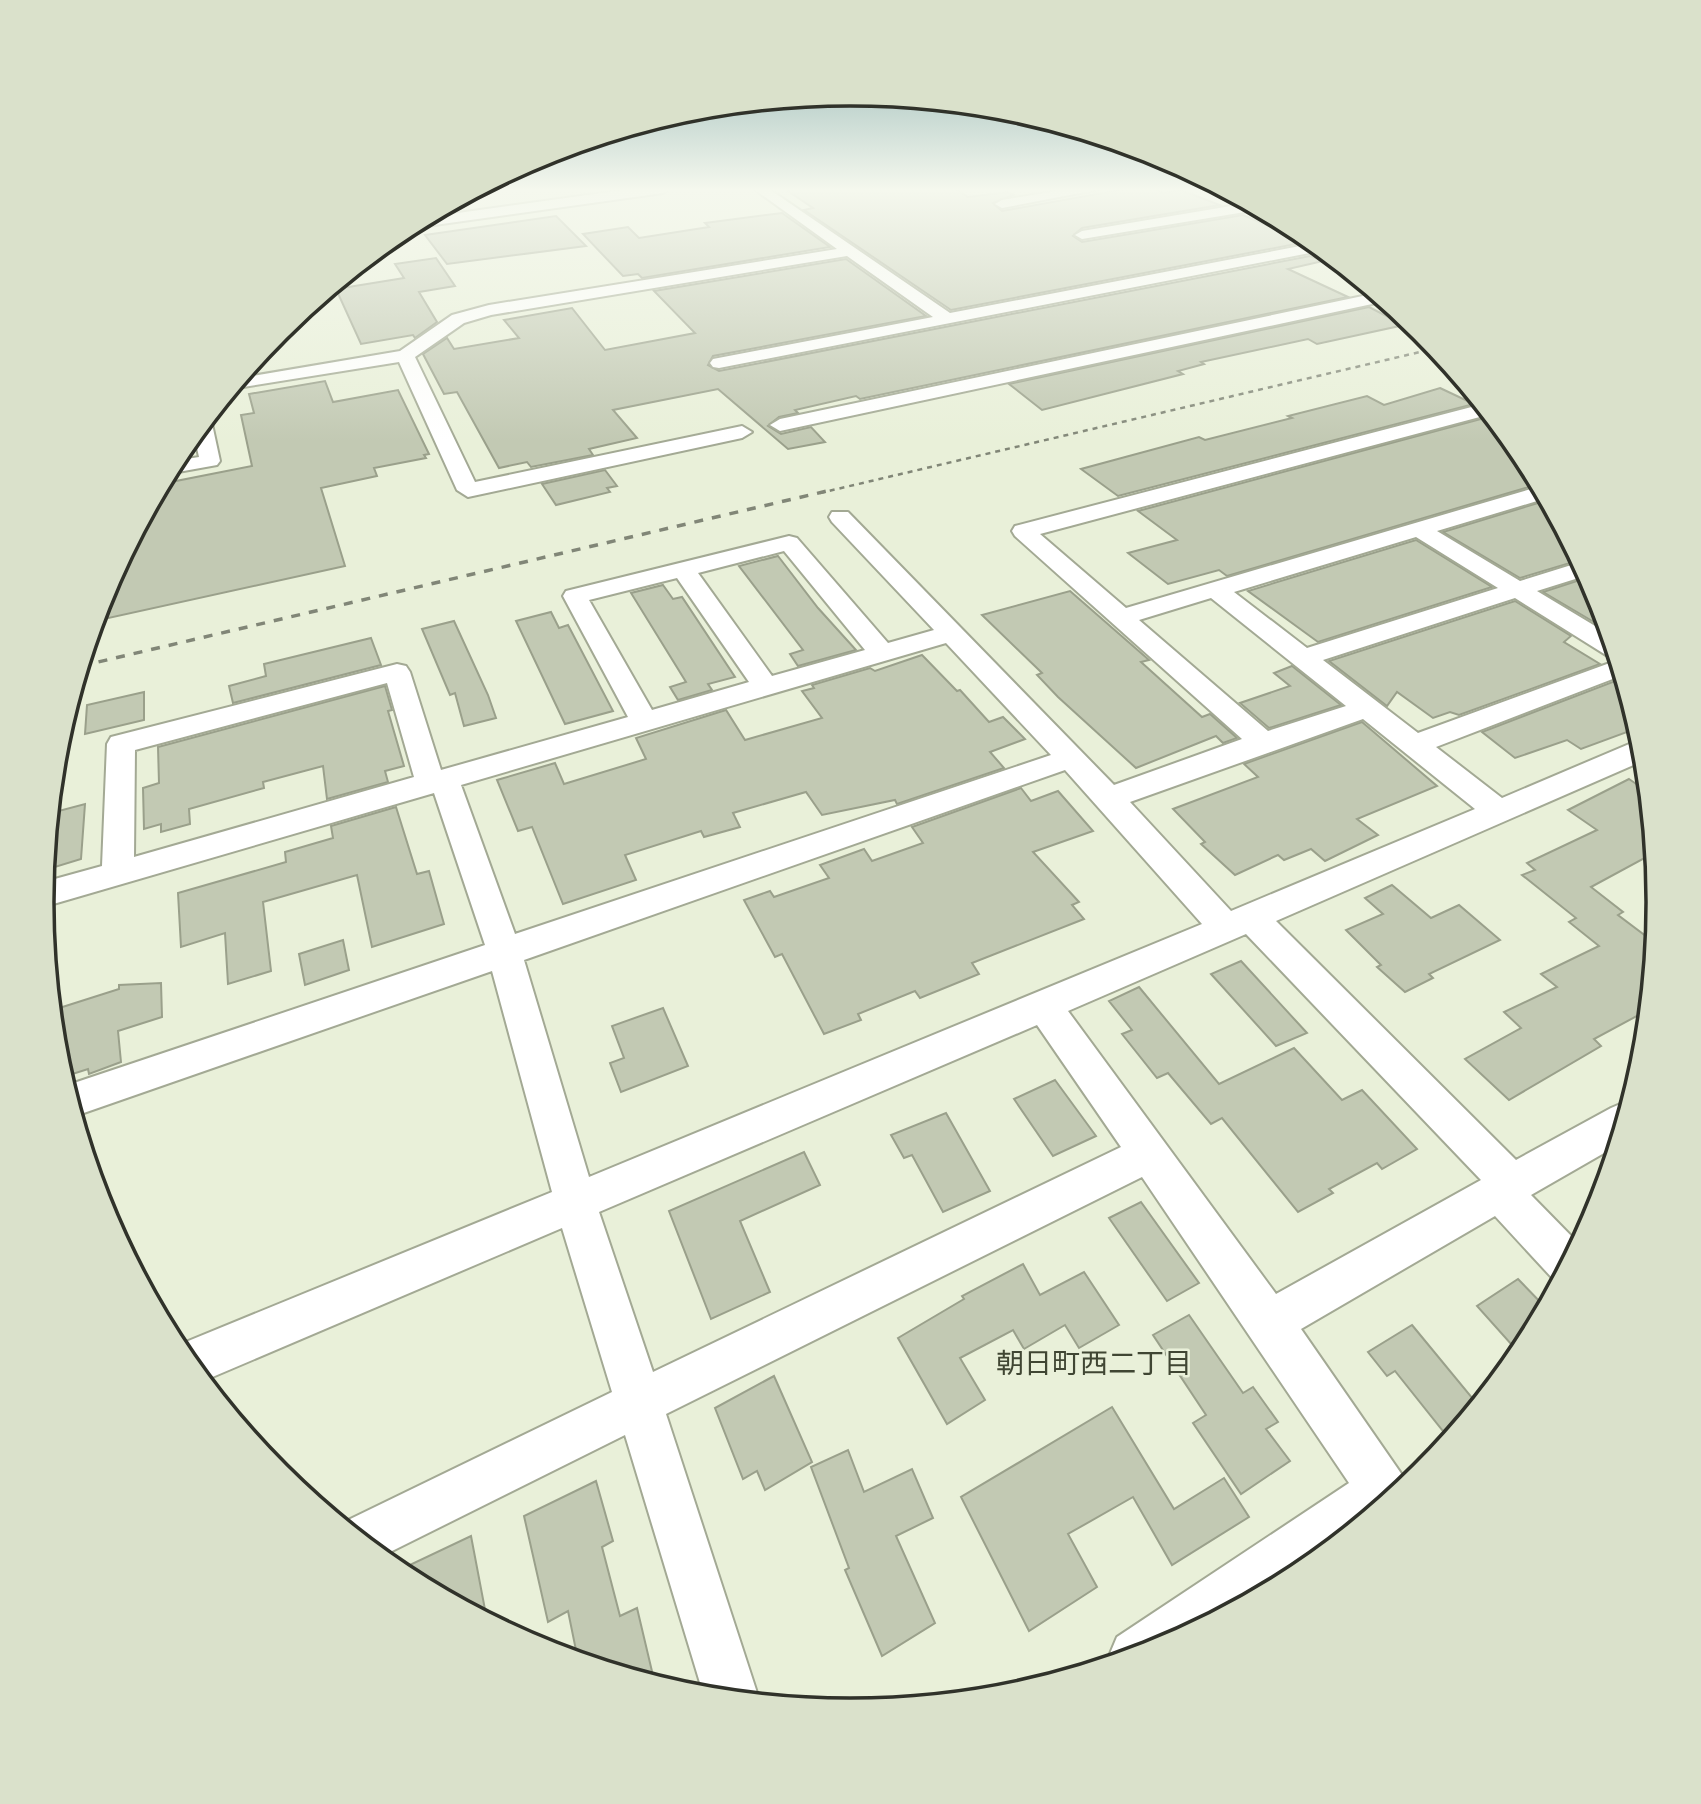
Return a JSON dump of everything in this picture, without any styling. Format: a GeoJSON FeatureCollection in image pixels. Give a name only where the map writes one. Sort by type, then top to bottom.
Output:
{"type":"FeatureCollection","features":[{"type":"Feature","properties":{"kind":"street"},"geometry":{"type":"LineString","coordinates":[[248,382],[405,356],[458,319],[473,314],[719,273]]}},
{"type":"Feature","properties":{"kind":"street"},"geometry":{"type":"LineString","coordinates":[[879,273],[947,319]]}},
{"type":"Feature","properties":{"kind":"street"},"geometry":{"type":"LineString","coordinates":[[719,363],[1185,273]]}},
{"type":"Feature","properties":{"kind":"street"},"geometry":{"type":"LineString","coordinates":[[780,425],[1371,299]]}},
{"type":"Feature","properties":{"kind":"street"},"geometry":{"type":"LineString","coordinates":[[405,356],[468,490],[742,432]]}},
{"type":"Feature","properties":{"kind":"street"},"geometry":{"type":"LineString","coordinates":[[1263,742],[1023,531],[1477,411]]}},
{"type":"Feature","properties":{"kind":"street"},"geometry":{"type":"LineString","coordinates":[[185,465],[210,461],[205,437]]}},
{"type":"Feature","properties":{"kind":"street"},"geometry":{"type":"LineString","coordinates":[[1122,617],[1534,495]]}},
{"type":"Feature","properties":{"kind":"street"},"geometry":{"type":"LineString","coordinates":[[840,517],[1109,798],[1237,921],[1505,1188],[1563,1258]]}},
{"type":"Feature","properties":{"kind":"street"},"geometry":{"type":"LineString","coordinates":[[1420,530],[1602,641]]}},
{"type":"Feature","properties":{"kind":"street"},"geometry":{"type":"LineString","coordinates":[[645,723],[575,596],[789,542],[882,653]]}},
{"type":"Feature","properties":{"kind":"street"},"geometry":{"type":"LineString","coordinates":[[683,569],[766,687]]}},
{"type":"Feature","properties":{"kind":"street"},"geometry":{"type":"LineString","coordinates":[[1303,658],[1574,571]]}},
{"type":"Feature","properties":{"kind":"street"},"geometry":{"type":"LineString","coordinates":[[1215,590],[1498,811]]}},
{"type":"Feature","properties":{"kind":"street"},"geometry":{"type":"LineString","coordinates":[[54,892],[952,634]]}},
{"type":"Feature","properties":{"kind":"street"},"geometry":{"type":"LineString","coordinates":[[1415,745],[1612,670]]}},
{"type":"Feature","properties":{"kind":"street"},"geometry":{"type":"LineString","coordinates":[[118,874],[121,744],[397,672],[505,954],[575,1200],[730,1688]]}},
{"type":"Feature","properties":{"kind":"street"},"geometry":{"type":"LineString","coordinates":[[1109,798],[1263,742],[1368,708]]}},
{"type":"Feature","properties":{"kind":"street"},"geometry":{"type":"LineString","coordinates":[[199,1360],[575,1200],[1044,1006],[1237,921],[1632,754]]}},
{"type":"Feature","properties":{"kind":"street"},"geometry":{"type":"LineString","coordinates":[[79,1098],[1072,758]]}},
{"type":"Feature","properties":{"kind":"street"},"geometry":{"type":"LineString","coordinates":[[1044,1006],[1269,1322],[1385,1493]]}},
{"type":"Feature","properties":{"kind":"street"},"geometry":{"type":"LineString","coordinates":[[1269,1322],[1614,1127]]}},
{"type":"Feature","properties":{"kind":"street"},"geometry":{"type":"LineString","coordinates":[[368,1536],[640,1405],[1148,1154]]}},
{"type":"Feature","properties":{"kind":"street"},"geometry":{"type":"LineString","coordinates":[[1186,1624],[1373,1503]]}},
{"type":"Feature","properties":{"kind":"building"},"geometry":{"type":"Polygon","coordinates":[[[401,273],[446,273],[455,286],[419,292],[437,322],[415,338],[413,335],[361,344],[338,293],[344,288],[404,278],[401,273]]]}},
{"type":"Feature","properties":{"kind":"building"},"geometry":{"type":"Polygon","coordinates":[[[620,273],[671,273],[642,278],[638,274],[623,276],[620,273]]]}},
{"type":"Feature","properties":{"kind":"building"},"geometry":{"type":"Polygon","coordinates":[[[761,273],[866,273],[926,316],[713,356],[708,365],[719,371],[1222,273],[1297,273],[1348,297],[860,399],[856,396],[795,410],[798,413],[779,417],[768,426],[781,434],[811,427],[825,442],[788,449],[718,389],[613,410],[637,438],[589,449],[593,455],[531,467],[527,462],[499,468],[457,392],[444,394],[423,354],[447,338],[454,349],[519,338],[504,320],[572,308],[605,350],[695,333],[654,291],[761,273]]]}},
{"type":"Feature","properties":{"kind":"building"},"geometry":{"type":"Polygon","coordinates":[[[897,273],[1143,273],[951,310],[897,273]]]}},
{"type":"Feature","properties":{"kind":"building"},"geometry":{"type":"Polygon","coordinates":[[[1369,307],[1400,326],[1317,344],[1308,339],[1201,362],[1204,364],[1178,371],[1183,374],[1042,410],[1009,384],[1369,307]]]}},
{"type":"Feature","properties":{"kind":"building"},"geometry":{"type":"Polygon","coordinates":[[[325,381],[333,402],[398,390],[429,454],[424,455],[426,458],[374,468],[377,476],[321,488],[345,566],[107,618],[136,550],[175,481],[252,466],[241,415],[254,413],[249,394],[325,381]]]}},
{"type":"Feature","properties":{"kind":"building"},"geometry":{"type":"Polygon","coordinates":[[[1440,388],[1472,405],[1118,496],[1081,469],[1199,437],[1205,440],[1292,418],[1288,416],[1367,396],[1384,405],[1440,388]]]}},
{"type":"Feature","properties":{"kind":"building"},"geometry":{"type":"Polygon","coordinates":[[[1483,418],[1529,487],[1227,576],[1219,570],[1168,584],[1128,553],[1177,540],[1138,511],[1483,418]]]}},
{"type":"Feature","properties":{"kind":"building"},"geometry":{"type":"Polygon","coordinates":[[[605,470],[617,486],[607,488],[610,492],[556,505],[542,484],[605,470]]]}},
{"type":"Feature","properties":{"kind":"building"},"geometry":{"type":"Polygon","coordinates":[[[1539,503],[1571,563],[1520,578],[1443,532],[1539,503]]]}},
{"type":"Feature","properties":{"kind":"building"},"geometry":{"type":"Polygon","coordinates":[[[1416,540],[1492,587],[1318,642],[1248,591],[1416,540]]]}},
{"type":"Feature","properties":{"kind":"building"},"geometry":{"type":"Polygon","coordinates":[[[778,556],[818,608],[856,650],[798,666],[790,654],[803,650],[739,566],[778,556]]]}},
{"type":"Feature","properties":{"kind":"building"},"geometry":{"type":"Polygon","coordinates":[[[1579,580],[1596,623],[1543,592],[1579,580]]]}},
{"type":"Feature","properties":{"kind":"building"},"geometry":{"type":"Polygon","coordinates":[[[663,585],[673,599],[682,597],[735,677],[708,684],[712,690],[678,700],[670,687],[686,682],[631,593],[663,585]]]}},
{"type":"Feature","properties":{"kind":"building"},"geometry":{"type":"Polygon","coordinates":[[[1070,591],[1149,660],[1141,662],[1202,717],[1210,714],[1237,738],[1223,743],[1216,736],[1136,768],[1058,697],[1037,675],[1042,673],[982,615],[1070,591]]]}},
{"type":"Feature","properties":{"kind":"building"},"geometry":{"type":"Polygon","coordinates":[[[1515,601],[1571,636],[1564,642],[1600,664],[1459,715],[1450,712],[1433,718],[1397,692],[1387,706],[1329,661],[1515,601]]]}},
{"type":"Feature","properties":{"kind":"building"},"geometry":{"type":"Polygon","coordinates":[[[551,612],[559,628],[568,625],[613,711],[565,724],[516,621],[551,612]]]}},
{"type":"Feature","properties":{"kind":"building"},"geometry":{"type":"Polygon","coordinates":[[[454,621],[496,718],[464,726],[455,693],[450,695],[422,629],[454,621]]]}},
{"type":"Feature","properties":{"kind":"building"},"geometry":{"type":"Polygon","coordinates":[[[371,638],[381,665],[233,703],[229,686],[266,676],[264,664],[371,638]]]}},
{"type":"Feature","properties":{"kind":"building"},"geometry":{"type":"Polygon","coordinates":[[[922,655],[957,691],[960,690],[989,722],[1003,717],[1025,739],[990,752],[1004,768],[897,804],[895,800],[822,815],[806,792],[733,813],[740,827],[704,837],[701,831],[625,855],[636,880],[563,904],[532,827],[518,831],[497,780],[555,763],[564,784],[646,759],[636,738],[726,710],[745,740],[822,718],[802,691],[814,688],[812,685],[870,668],[875,671],[922,655]]]}},
{"type":"Feature","properties":{"kind":"building"},"geometry":{"type":"Polygon","coordinates":[[[1292,666],[1341,705],[1269,728],[1240,703],[1290,686],[1274,673],[1292,666]]]}},
{"type":"Feature","properties":{"kind":"building"},"geometry":{"type":"Polygon","coordinates":[[[1615,681],[1628,732],[1581,749],[1567,740],[1515,758],[1482,732],[1615,681]]]}},
{"type":"Feature","properties":{"kind":"building"},"geometry":{"type":"Polygon","coordinates":[[[385,686],[392,710],[388,711],[404,766],[385,771],[388,782],[327,799],[323,766],[263,782],[264,788],[189,809],[190,824],[161,832],[161,824],[144,829],[143,788],[159,783],[158,747],[385,686]]]}},
{"type":"Feature","properties":{"kind":"building"},"geometry":{"type":"Polygon","coordinates":[[[144,692],[144,720],[85,734],[87,705],[144,692]]]}},
{"type":"Feature","properties":{"kind":"building"},"geometry":{"type":"Polygon","coordinates":[[[1362,722],[1437,786],[1357,819],[1378,835],[1325,861],[1311,849],[1284,860],[1278,855],[1235,875],[1201,844],[1205,842],[1173,809],[1258,777],[1244,764],[1362,722]]]}},
{"type":"Feature","properties":{"kind":"building"},"geometry":{"type":"Polygon","coordinates":[[[1629,779],[1638,785],[1645,858],[1591,887],[1623,912],[1618,915],[1646,936],[1638,1015],[1594,1039],[1601,1046],[1509,1100],[1465,1059],[1521,1028],[1504,1012],[1557,987],[1541,974],[1599,946],[1569,922],[1576,918],[1522,875],[1535,870],[1527,863],[1597,830],[1568,810],[1629,779]]]}},
{"type":"Feature","properties":{"kind":"building"},"geometry":{"type":"Polygon","coordinates":[[[1021,788],[1031,801],[1058,791],[1093,831],[1033,852],[1079,902],[1072,905],[1084,919],[972,963],[979,974],[920,998],[915,991],[858,1014],[861,1020],[824,1034],[782,954],[775,957],[744,900],[770,891],[774,897],[829,878],[820,865],[864,849],[872,861],[923,843],[912,827],[1021,788]]]}},
{"type":"Feature","properties":{"kind":"building"},"geometry":{"type":"Polygon","coordinates":[[[85,804],[81,859],[55,867],[56,850],[60,811],[85,804]]]}},
{"type":"Feature","properties":{"kind":"building"},"geometry":{"type":"Polygon","coordinates":[[[396,807],[417,874],[429,871],[444,924],[372,947],[357,875],[263,902],[271,971],[228,984],[225,933],[181,947],[178,893],[286,862],[285,852],[333,838],[331,826],[396,807]]]}},
{"type":"Feature","properties":{"kind":"building"},"geometry":{"type":"Polygon","coordinates":[[[1392,885],[1431,918],[1459,905],[1500,940],[1429,974],[1433,978],[1405,992],[1377,967],[1381,965],[1346,930],[1383,914],[1365,898],[1392,885]]]}},
{"type":"Feature","properties":{"kind":"building"},"geometry":{"type":"Polygon","coordinates":[[[343,940],[349,970],[305,985],[299,954],[343,940]]]}},
{"type":"Feature","properties":{"kind":"building"},"geometry":{"type":"Polygon","coordinates":[[[1241,961],[1307,1033],[1276,1046],[1211,974],[1241,961]]]}},
{"type":"Feature","properties":{"kind":"building"},"geometry":{"type":"Polygon","coordinates":[[[161,983],[162,1017],[118,1031],[121,1062],[89,1074],[88,1069],[74,1074],[61,1007],[119,989],[119,985],[161,983]]]}},
{"type":"Feature","properties":{"kind":"building"},"geometry":{"type":"Polygon","coordinates":[[[1139,987],[1219,1084],[1294,1048],[1342,1100],[1362,1090],[1417,1149],[1382,1169],[1377,1163],[1329,1189],[1333,1193],[1298,1212],[1222,1118],[1211,1124],[1168,1073],[1157,1078],[1122,1034],[1132,1030],[1109,1001],[1139,987]]]}},
{"type":"Feature","properties":{"kind":"building"},"geometry":{"type":"Polygon","coordinates":[[[663,1008],[688,1066],[621,1092],[610,1063],[624,1058],[612,1026],[663,1008]]]}},
{"type":"Feature","properties":{"kind":"building"},"geometry":{"type":"Polygon","coordinates":[[[1055,1080],[1096,1136],[1053,1156],[1014,1099],[1055,1080]]]}},
{"type":"Feature","properties":{"kind":"building"},"geometry":{"type":"Polygon","coordinates":[[[946,1113],[990,1191],[943,1212],[912,1155],[904,1158],[891,1135],[946,1113]]]}},
{"type":"Feature","properties":{"kind":"building"},"geometry":{"type":"Polygon","coordinates":[[[804,1152],[820,1185],[740,1221],[770,1292],[711,1319],[669,1211],[804,1152]]]}},
{"type":"Feature","properties":{"kind":"building"},"geometry":{"type":"Polygon","coordinates":[[[1141,1202],[1199,1283],[1167,1301],[1109,1218],[1141,1202]]]}},
{"type":"Feature","properties":{"kind":"building"},"geometry":{"type":"Polygon","coordinates":[[[1023,1264],[1040,1295],[1084,1272],[1119,1325],[1079,1348],[1065,1325],[1024,1349],[1013,1330],[960,1358],[985,1400],[947,1424],[898,1338],[964,1299],[962,1296],[1023,1264]]]}},
{"type":"Feature","properties":{"kind":"building"},"geometry":{"type":"Polygon","coordinates":[[[1518,1279],[1539,1301],[1512,1345],[1477,1306],[1518,1279]]]}},
{"type":"Feature","properties":{"kind":"building"},"geometry":{"type":"Polygon","coordinates":[[[1189,1315],[1243,1393],[1253,1387],[1278,1422],[1266,1429],[1290,1461],[1241,1494],[1193,1423],[1206,1415],[1153,1335],[1189,1315]]]}},
{"type":"Feature","properties":{"kind":"building"},"geometry":{"type":"Polygon","coordinates":[[[1412,1325],[1473,1398],[1443,1431],[1395,1371],[1387,1376],[1368,1352],[1412,1325]]]}},
{"type":"Feature","properties":{"kind":"building"},"geometry":{"type":"Polygon","coordinates":[[[774,1376],[812,1462],[765,1490],[757,1471],[743,1479],[715,1408],[774,1376]]]}},
{"type":"Feature","properties":{"kind":"building"},"geometry":{"type":"Polygon","coordinates":[[[1112,1407],[1174,1509],[1224,1478],[1249,1517],[1172,1565],[1133,1497],[1068,1534],[1097,1587],[1029,1631],[961,1497],[1112,1407]]]}},
{"type":"Feature","properties":{"kind":"building"},"geometry":{"type":"Polygon","coordinates":[[[848,1450],[864,1492],[912,1469],[933,1518],[896,1536],[935,1623],[882,1656],[845,1570],[849,1568],[811,1467],[848,1450]]]}},
{"type":"Feature","properties":{"kind":"building"},"geometry":{"type":"Polygon","coordinates":[[[596,1481],[613,1541],[602,1547],[620,1616],[637,1608],[652,1673],[576,1649],[568,1611],[548,1622],[524,1516],[596,1481]]]}},
{"type":"Feature","properties":{"kind":"building"},"geometry":{"type":"Polygon","coordinates":[[[471,1536],[485,1609],[452,1592],[410,1565],[471,1536]]]}},
{"type":"Feature","properties":{"kind":"railway"},"geometry":{"type":"LineString","coordinates":[[820,493],[1425,351]]}},
{"type":"Feature","properties":{"kind":"railway"},"geometry":{"type":"LineString","coordinates":[[91,664],[827,491]]}},
{"type":"Feature","properties":{"kind":"district","name":"朝日町西二丁目"},"geometry":{"type":"Point","coordinates":[1094,1363]}}]}
